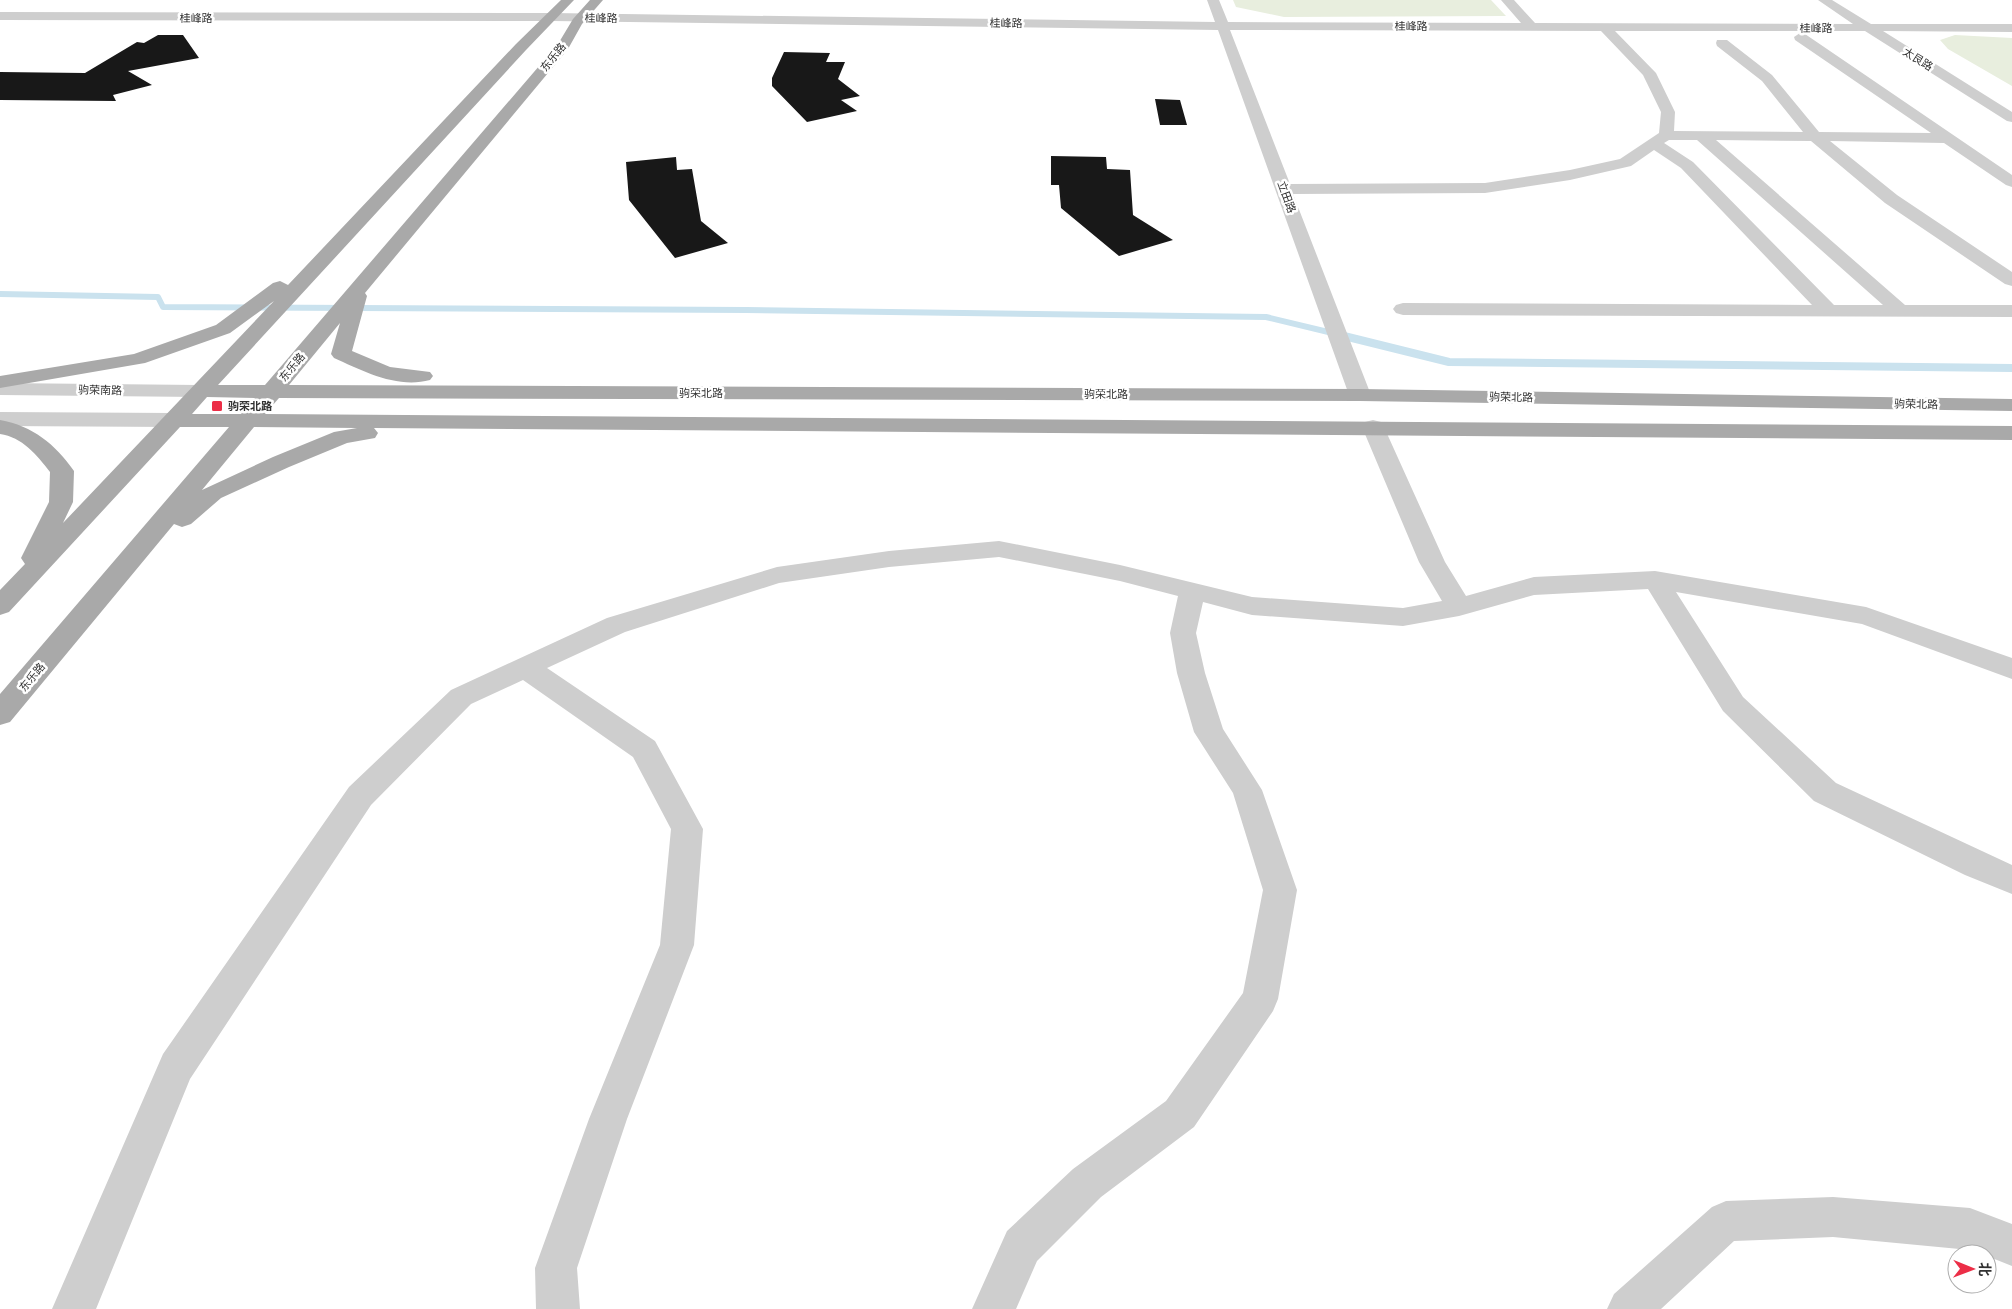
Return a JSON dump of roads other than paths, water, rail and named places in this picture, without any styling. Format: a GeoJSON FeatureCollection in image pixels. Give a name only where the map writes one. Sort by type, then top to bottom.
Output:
{"type":"FeatureCollection","features":[{"type":"Feature","properties":{"kind":"main road"},"geometry":{"type":"LineString","coordinates":[[0,382],[138,360],[223,329],[241,315],[266,308],[284,300],[521,47],[568,0]]}},
{"type":"Feature","properties":{"kind":"main road","name":"东乐路"},"geometry":{"type":"LineString","coordinates":[[0,714],[272,391],[350,304],[563,46],[579,20],[597,0]]}},
{"type":"Feature","properties":{"kind":"main road"},"geometry":{"type":"LineString","coordinates":[[0,606],[199,391],[266,308],[343,237]]}},
{"type":"Feature","properties":{"kind":"main road"},"geometry":{"type":"LineString","coordinates":[[350,304],[340,354],[386,373],[583,392]]}},
{"type":"Feature","properties":{"kind":"main road","name":"驹荣北路"},"geometry":{"type":"LineString","coordinates":[[199,391],[1360,395],[2012,405]]}},
{"type":"Feature","properties":{"kind":"main road"},"geometry":{"type":"LineString","coordinates":[[173,420],[2012,433]]}},
{"type":"Feature","properties":{"kind":"main road"},"geometry":{"type":"LineString","coordinates":[[125,566],[213,493],[342,437],[432,422]]}},
{"type":"Feature","properties":{"kind":"main road"},"geometry":{"type":"LineString","coordinates":[[0,427],[14,428],[42,446],[62,471],[61,502],[21,584]]}},
{"type":"Feature","properties":{"kind":"street"},"geometry":{"type":"LineString","coordinates":[[278,18],[286,0]]}},
{"type":"Feature","properties":{"kind":"street","name":"立田路"},"geometry":{"type":"LineString","coordinates":[[1213,0],[1360,395]]}},
{"type":"Feature","properties":{"kind":"street"},"geometry":{"type":"LineString","coordinates":[[1507,0],[1531,26]]}},
{"type":"Feature","properties":{"kind":"street","name":"太艮路"},"geometry":{"type":"LineString","coordinates":[[1824,0],[2012,118]]}},
{"type":"Feature","properties":{"kind":"street","name":"太艮路"},"geometry":{"type":"LineString","coordinates":[[1845,0],[1987,86]]}},
{"type":"Feature","properties":{"kind":"street","name":"桂峰路"},"geometry":{"type":"LineString","coordinates":[[0,16],[550,20]]}},
{"type":"Feature","properties":{"kind":"street"},"geometry":{"type":"LineString","coordinates":[[0,21],[579,20],[1222,27],[2012,29]]}},
{"type":"Feature","properties":{"kind":"street","name":"桂峰路"},"geometry":{"type":"LineString","coordinates":[[1222,27],[1531,26],[1605,28]]}},
{"type":"Feature","properties":{"kind":"street"},"geometry":{"type":"LineString","coordinates":[[1605,28],[1649,73],[1668,112],[1660,140]]}},
{"type":"Feature","properties":{"kind":"street"},"geometry":{"type":"LineString","coordinates":[[1800,37],[2012,182]]}},
{"type":"Feature","properties":{"kind":"street"},"geometry":{"type":"LineString","coordinates":[[1722,43],[1767,78],[1815,137],[1892,199],[2012,280]]}},
{"type":"Feature","properties":{"kind":"street"},"geometry":{"type":"LineString","coordinates":[[1284,190],[1485,188],[1570,175],[1625,163],[1660,140],[1702,136],[1947,138]]}},
{"type":"Feature","properties":{"kind":"street"},"geometry":{"type":"LineString","coordinates":[[1702,136],[1901,311]]}},
{"type":"Feature","properties":{"kind":"street"},"geometry":{"type":"LineString","coordinates":[[1660,140],[1687,165],[1828,310]]}},
{"type":"Feature","properties":{"kind":"street"},"geometry":{"type":"LineString","coordinates":[[1403,309],[2012,311]]}},
{"type":"Feature","properties":{"kind":"street","name":"驹荣南路"},"geometry":{"type":"LineString","coordinates":[[0,389],[199,391]]}},
{"type":"Feature","properties":{"kind":"street"},"geometry":{"type":"LineString","coordinates":[[0,419],[173,420]]}},
{"type":"Feature","properties":{"kind":"street"},"geometry":{"type":"LineString","coordinates":[[1373,427],[1432,562],[1459,606]]}},
{"type":"Feature","properties":{"kind":"street"},"geometry":{"type":"LineString","coordinates":[[74,1309],[176,1067],[360,796],[461,697],[616,624],[777,575],[889,559],[999,549],[1120,573],[1252,606],[1403,617],[1459,606],[1534,586],[1655,580],[1866,616],[2012,668]]}},
{"type":"Feature","properties":{"kind":"street"},"geometry":{"type":"LineString","coordinates":[[1655,580],[1733,704],[1825,792],[1976,865],[2012,880]]}},
{"type":"Feature","properties":{"kind":"street"},"geometry":{"type":"LineString","coordinates":[[994,1309],[1022,1246],[1086,1183],[1180,1114],[1260,999],[1280,890],[1247,790],[1209,732],[1196,690],[1183,633],[1192,591]]}},
{"type":"Feature","properties":{"kind":"street"},"geometry":{"type":"LineString","coordinates":[[525,667],[644,749],[687,829],[677,945],[608,1119],[556,1268],[558,1309]]}},
{"type":"Feature","properties":{"kind":"street"},"geometry":{"type":"LineString","coordinates":[[1629,1309],[1726,1221],[1833,1217],[1970,1230],[2012,1245]]}},
{"type":"Feature","properties":{"kind":"waterway"},"geometry":{"type":"LineString","coordinates":[[0,294],[158,297],[163,307],[746,310],[1266,317],[1349,337]]}},
{"type":"Feature","properties":{"kind":"waterway"},"geometry":{"type":"LineString","coordinates":[[1344,336],[1449,362],[2012,368]]}},
{"type":"Feature","properties":{"kind":"place","name":"驹荣北路"},"geometry":{"type":"Point","coordinates":[217,406]}}]}
